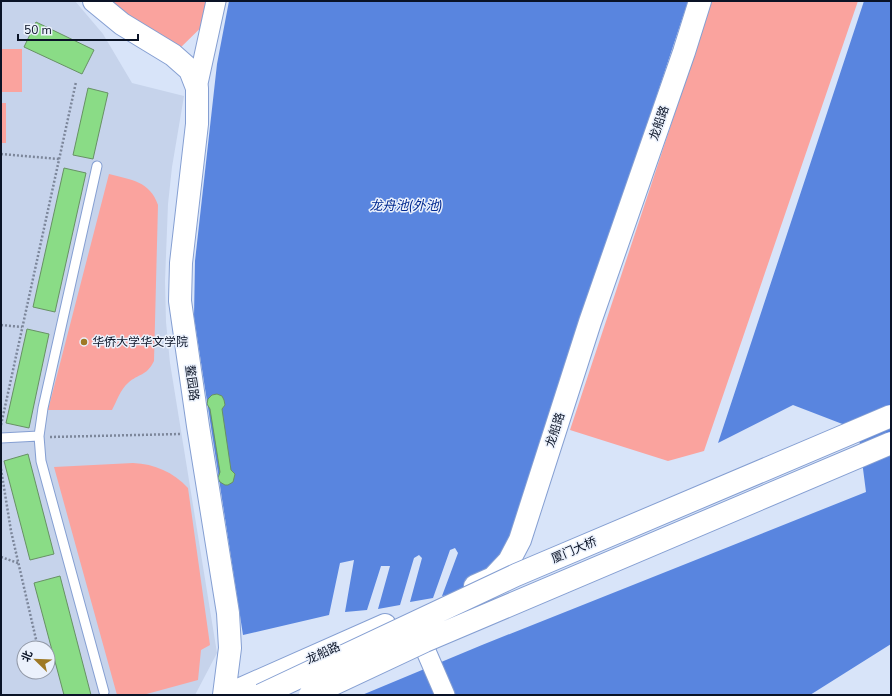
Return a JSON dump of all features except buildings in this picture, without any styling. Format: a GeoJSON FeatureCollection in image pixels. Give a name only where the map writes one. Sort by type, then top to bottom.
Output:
{"type":"FeatureCollection","features":[{"type":"Feature","properties":{"kind":"street","name":"鳌园路"},"geometry":{"type":"LineString","coordinates":[[94,1],[122,24],[173,55],[190,70],[197,88],[197,124],[181,263],[180,301],[199,434],[228,613],[230,648],[224,695]]}},
{"type":"Feature","properties":{"kind":"street"},"geometry":{"type":"LineString","coordinates":[[197,88],[216,1]]}},
{"type":"Feature","properties":{"kind":"street","name":"龙船路"},"geometry":{"type":"LineString","coordinates":[[227,695],[493,578],[509,561],[520,540],[588,329],[700,1]]}},
{"type":"Feature","properties":{"kind":"street","name":"厦门大桥"},"geometry":{"type":"LineString","coordinates":[[261,695],[516,574],[891,416]]}},
{"type":"Feature","properties":{"kind":"street","name":"厦门大桥"},"geometry":{"type":"LineString","coordinates":[[310,695],[425,641],[891,443]]}},
{"type":"Feature","properties":{"kind":"street"},"geometry":{"type":"LineString","coordinates":[[410,614],[445,695]]}},
{"type":"Feature","properties":{"kind":"lane"},"geometry":{"type":"LineString","coordinates":[[97,166],[42,408],[39,436],[41,461],[104,692]]}},
{"type":"Feature","properties":{"kind":"lane"},"geometry":{"type":"LineString","coordinates":[[1,438],[39,436]]}},
{"type":"Feature","properties":{"kind":"path"},"geometry":{"type":"LineString","coordinates":[[1,425],[76,82]]}},
{"type":"Feature","properties":{"kind":"path"},"geometry":{"type":"LineString","coordinates":[[1,154],[59,159]]}},
{"type":"Feature","properties":{"kind":"path"},"geometry":{"type":"LineString","coordinates":[[1,325],[23,327]]}},
{"type":"Feature","properties":{"kind":"path"},"geometry":{"type":"LineString","coordinates":[[39,436],[199,434]]}},
{"type":"Feature","properties":{"kind":"path"},"geometry":{"type":"LineString","coordinates":[[1,469],[11,531],[36,640]]}},
{"type":"Feature","properties":{"kind":"path"},"geometry":{"type":"LineString","coordinates":[[1,557],[18,563]]}},
{"type":"Feature","properties":{"kind":"shaded area","name":"华侨大学华文学院"},"geometry":{"type":"Polygon","coordinates":[[[1,1],[75,1],[103,34],[132,83],[184,96],[172,167],[168,204],[165,281],[166,322],[170,363],[217,653],[195,695],[1,695],[1,1]]]}},
{"type":"Feature","properties":{"kind":"shaded area"},"geometry":{"type":"Polygon","coordinates":[[[94,1],[228,1],[173,55],[94,1]]]}},
{"type":"Feature","properties":{"kind":"shaded area"},"geometry":{"type":"Polygon","coordinates":[[[712,1],[858,1],[704,451],[668,461],[570,430],[712,1]]]}},
{"type":"Feature","properties":{"kind":"shaded area"},"geometry":{"type":"Polygon","coordinates":[[[1,49],[22,49],[22,92],[1,92],[1,49]]]}},
{"type":"Feature","properties":{"kind":"shaded area"},"geometry":{"type":"Polygon","coordinates":[[[1,103],[6,103],[6,143],[1,143],[1,103]]]}},
{"type":"Feature","properties":{"kind":"shaded area"},"geometry":{"type":"Polygon","coordinates":[[[109,174],[132,180],[145,186],[150,191],[158,205],[154,361],[148,370],[125,386],[112,410],[48,410],[109,174]]]}},
{"type":"Feature","properties":{"kind":"shaded area"},"geometry":{"type":"Polygon","coordinates":[[[133,463],[149,465],[170,473],[188,488],[210,645],[201,650],[198,680],[143,695],[117,695],[54,467],[133,463]]]}},
{"type":"Feature","properties":{"kind":"water","name":"龙舟池(外池)"},"geometry":{"type":"Polygon","coordinates":[[[229,1],[688,1],[507,548],[481,577],[456,594],[442,596],[458,553],[455,548],[450,550],[433,598],[410,602],[422,558],[419,555],[414,558],[400,605],[378,609],[390,566],[381,566],[367,610],[345,612],[354,560],[340,563],[329,615],[243,635],[194,317],[195,261],[217,64],[229,1]]]}},
{"type":"Feature","properties":{"kind":"water"},"geometry":{"type":"Polygon","coordinates":[[[864,1],[891,1],[891,644],[810,695],[362,695],[482,645],[866,492],[858,430],[793,405],[718,443],[864,1]]]}},
{"type":"Feature","properties":{"kind":"place","name":"华侨大学华文学院"},"geometry":{"type":"Point","coordinates":[84,342]}}]}
